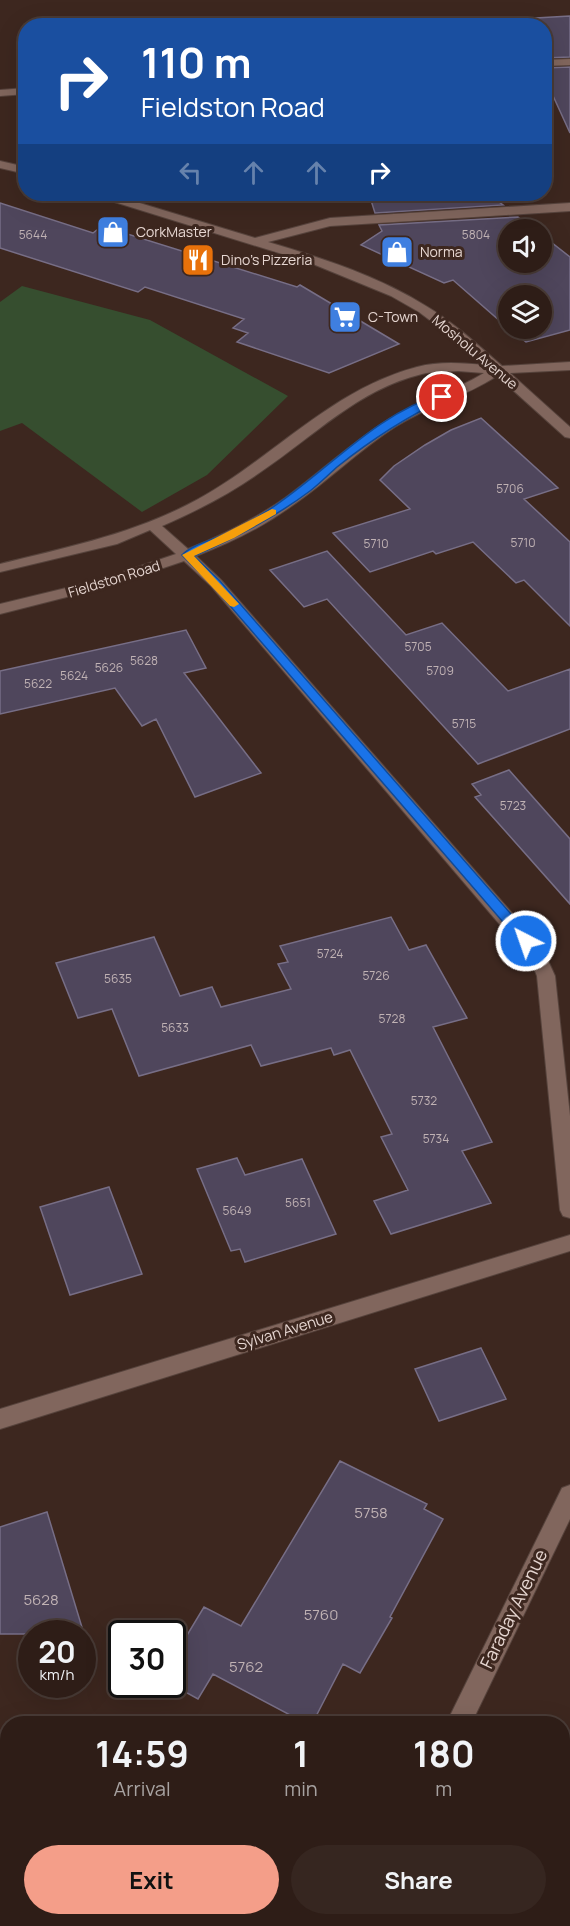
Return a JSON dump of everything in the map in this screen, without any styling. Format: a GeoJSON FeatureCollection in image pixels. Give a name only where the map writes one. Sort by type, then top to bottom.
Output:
{"type":"FeatureCollection","features":[{"type":"Feature","properties":{"kind":"street"},"geometry":{"type":"LineString","coordinates":[[552,63],[570,62]]}},
{"type":"Feature","properties":{"kind":"street"},"geometry":{"type":"LineString","coordinates":[[0,93],[18,92]]}},
{"type":"Feature","properties":{"kind":"street"},"geometry":{"type":"LineString","coordinates":[[0,164],[18,169]]}},
{"type":"Feature","properties":{"kind":"street","name":"Mosholu Avenue"},"geometry":{"type":"LineString","coordinates":[[123,201],[257,241],[360,277],[395,293],[444,324],[570,434]]}},
{"type":"Feature","properties":{"kind":"street"},"geometry":{"type":"LineString","coordinates":[[257,241],[330,222],[570,207]]}},
{"type":"Feature","properties":{"kind":"street","name":"Fieldston Road"},"geometry":{"type":"LineString","coordinates":[[0,568],[112,542],[192,508],[226,490],[337,408],[375,387],[420,369],[458,367],[498,370],[570,366]]}},
{"type":"Feature","properties":{"kind":"street","name":"Fieldston Road"},"geometry":{"type":"LineString","coordinates":[[0,609],[140,574],[231,536],[270,514],[307,488],[355,448],[409,412],[468,387],[498,370]]}},
{"type":"Feature","properties":{"kind":"street"},"geometry":{"type":"LineString","coordinates":[[153,525],[187,555],[231,601],[519,932],[539,959],[546,976],[570,1210]]}},
{"type":"Feature","properties":{"kind":"street","name":"Sylvan Avenue"},"geometry":{"type":"LineString","coordinates":[[0,1419],[570,1243]]}},
{"type":"Feature","properties":{"kind":"street","name":"Faraday Avenue"},"geometry":{"type":"LineString","coordinates":[[462,1716],[570,1495]]}},
{"type":"Feature","properties":{"kind":"green space"},"geometry":{"type":"Polygon","coordinates":[[[22,286],[150,320],[288,396],[207,475],[142,512],[22,423],[0,431],[0,302],[22,286]]]}},
{"type":"Feature","properties":{"kind":"building"},"geometry":{"type":"Polygon","coordinates":[[[570,16],[570,57],[552,58],[552,18],[536,18],[570,16]]]}},
{"type":"Feature","properties":{"kind":"building"},"geometry":{"type":"Polygon","coordinates":[[[570,67],[570,133],[552,94],[552,68],[570,67]]]}},
{"type":"Feature","properties":{"kind":"building"},"geometry":{"type":"Polygon","coordinates":[[[371,201],[498,201],[503,205],[375,213],[371,201]]]}},
{"type":"Feature","properties":{"kind":"building"},"geometry":{"type":"Polygon","coordinates":[[[0,203],[93,233],[102,226],[297,287],[300,285],[399,344],[329,373],[237,342],[248,333],[233,328],[244,319],[145,287],[138,292],[0,248],[0,203]]]}},
{"type":"Feature","properties":{"kind":"building"},"geometry":{"type":"Polygon","coordinates":[[[518,217],[521,219],[498,219],[498,273],[552,273],[552,243],[570,257],[570,330],[552,335],[552,285],[498,285],[498,319],[453,280],[444,283],[361,245],[382,231],[379,225],[518,217]]]}},
{"type":"Feature","properties":{"kind":"building"},"geometry":{"type":"Polygon","coordinates":[[[481,418],[558,488],[524,499],[570,542],[570,626],[524,580],[516,583],[473,542],[436,554],[433,551],[370,572],[333,533],[410,509],[380,480],[394,466],[425,445],[451,430],[481,418]]]}},
{"type":"Feature","properties":{"kind":"building"},"geometry":{"type":"Polygon","coordinates":[[[327,551],[406,635],[442,623],[508,691],[570,669],[570,729],[478,764],[327,599],[304,607],[270,570],[327,551]]]}},
{"type":"Feature","properties":{"kind":"building"},"geometry":{"type":"Polygon","coordinates":[[[186,630],[206,668],[184,673],[261,773],[195,797],[156,719],[142,726],[115,688],[0,714],[0,671],[186,630]]]}},
{"type":"Feature","properties":{"kind":"building"},"geometry":{"type":"Polygon","coordinates":[[[509,770],[570,839],[570,904],[475,797],[481,795],[472,784],[509,770]]]}},
{"type":"Feature","properties":{"kind":"building"},"geometry":{"type":"Polygon","coordinates":[[[391,917],[409,950],[426,945],[467,1018],[433,1027],[492,1142],[462,1151],[491,1203],[391,1234],[374,1201],[408,1190],[381,1137],[392,1134],[350,1050],[334,1055],[331,1048],[261,1066],[251,1045],[139,1076],[112,1009],[78,1018],[56,963],[154,937],[180,996],[212,987],[221,1007],[291,989],[278,964],[288,962],[280,946],[391,917]]]}},
{"type":"Feature","properties":{"kind":"building"},"geometry":{"type":"Polygon","coordinates":[[[237,1158],[245,1175],[302,1159],[336,1234],[245,1262],[240,1249],[231,1251],[197,1169],[237,1158]]]}},
{"type":"Feature","properties":{"kind":"building"},"geometry":{"type":"Polygon","coordinates":[[[109,1187],[142,1274],[70,1295],[40,1207],[109,1187]]]}},
{"type":"Feature","properties":{"kind":"building"},"geometry":{"type":"Polygon","coordinates":[[[481,1348],[506,1399],[439,1421],[415,1369],[481,1348]]]}},
{"type":"Feature","properties":{"kind":"building"},"geometry":{"type":"Polygon","coordinates":[[[340,1461],[427,1504],[424,1509],[443,1519],[390,1617],[392,1618],[360,1673],[343,1664],[316,1716],[292,1716],[213,1674],[198,1699],[186,1692],[186,1637],[204,1607],[241,1626],[340,1461]]]}},
{"type":"Feature","properties":{"kind":"building"},"geometry":{"type":"Polygon","coordinates":[[[47,1512],[80,1620],[18,1620],[18,1634],[0,1634],[0,1527],[47,1512]]]}},
{"type":"Feature","properties":{"kind":"slow traffic"},"geometry":{"type":"LineString","coordinates":[[234,604],[187,555],[231,536],[272,512]]}},
{"type":"Feature","properties":{"kind":"place","name":"CorkMaster"},"geometry":{"type":"Point","coordinates":[113,232]}},
{"type":"Feature","properties":{"kind":"place","name":"Norma"},"geometry":{"type":"Point","coordinates":[397,252]}},
{"type":"Feature","properties":{"kind":"place","name":"Dino's Pizzeria"},"geometry":{"type":"Point","coordinates":[198,260]}},
{"type":"Feature","properties":{"kind":"place","name":"C-Town"},"geometry":{"type":"Point","coordinates":[345,317]}},
{"type":"Feature","properties":{"kind":"route"},"geometry":{"type":"LineString","coordinates":[[442,397],[409,412],[381,429],[307,488],[270,514],[231,536],[187,555],[216,583],[526,941]]}}]}
